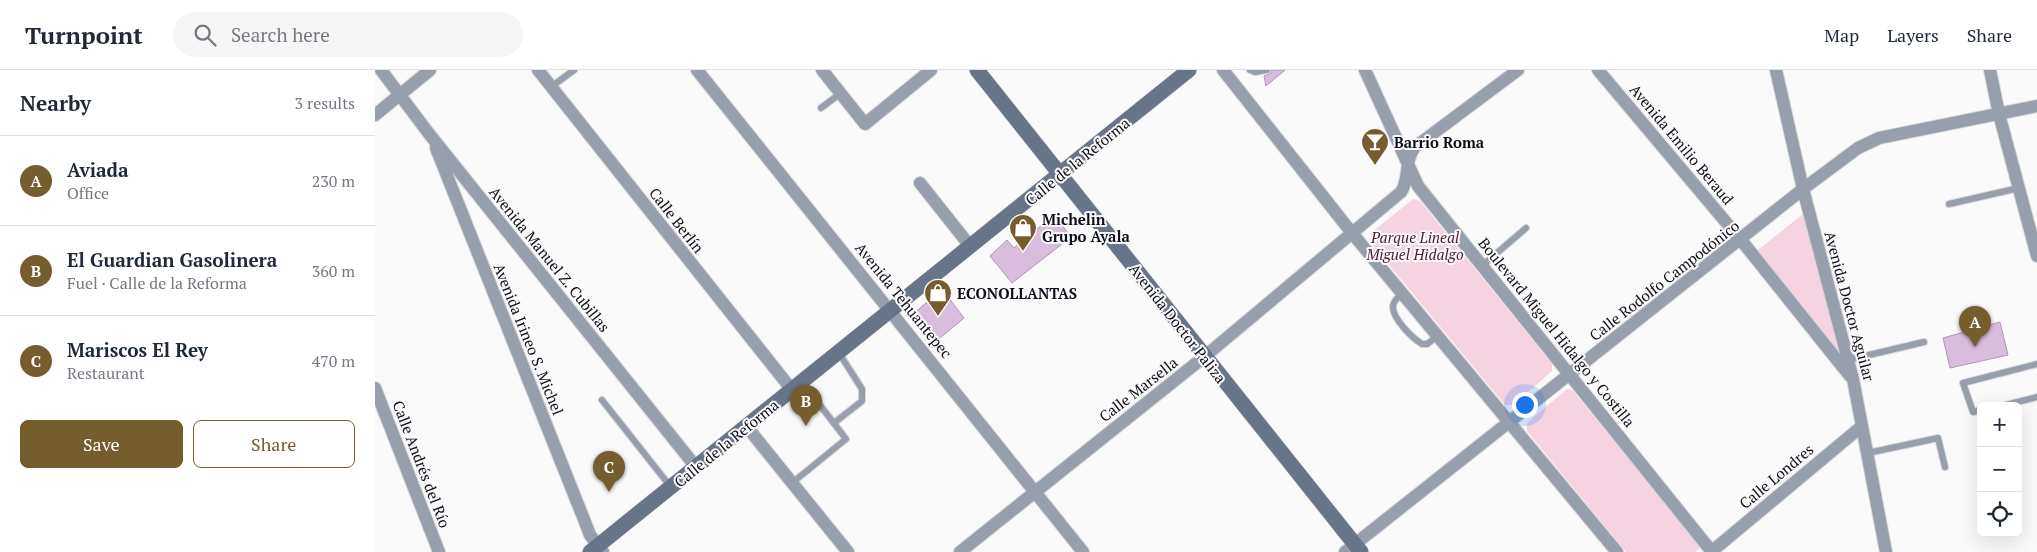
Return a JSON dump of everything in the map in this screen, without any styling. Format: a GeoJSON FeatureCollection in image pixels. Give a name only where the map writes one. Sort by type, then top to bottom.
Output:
{"type":"FeatureCollection","features":[{"type":"Feature","properties":{"kind":"main road","name":"Avenida Doctor Paliza"},"geometry":{"type":"LineString","coordinates":[[977,70],[1354,549]]}},
{"type":"Feature","properties":{"kind":"main road","name":"Calle de la Reforma"},"geometry":{"type":"LineString","coordinates":[[597,550],[671,487],[891,309],[1061,175],[1189,70]]}},
{"type":"Feature","properties":{"kind":"street","name":"Avenida Manuel Z. Cubillas"},"geometry":{"type":"LineString","coordinates":[[381,70],[401,94],[430,135],[696,467]]}},
{"type":"Feature","properties":{"kind":"street"},"geometry":{"type":"LineString","coordinates":[[375,116],[430,70]]}},
{"type":"Feature","properties":{"kind":"street","name":"Calle Berlín"},"geometry":{"type":"LineString","coordinates":[[537,70],[797,386]]}},
{"type":"Feature","properties":{"kind":"street","name":"Avenida Tehuantepec"},"geometry":{"type":"LineString","coordinates":[[697,70],[891,309],[1083,552]]}},
{"type":"Feature","properties":{"kind":"street"},"geometry":{"type":"LineString","coordinates":[[823,70],[865,124],[931,70]]}},
{"type":"Feature","properties":{"kind":"street"},"geometry":{"type":"LineString","coordinates":[[1223,70],[1352,233],[1511,422],[1617,552]]}},
{"type":"Feature","properties":{"kind":"street","name":"Boulevard Miguel Hidalgo y Costilla"},"geometry":{"type":"LineString","coordinates":[[1365,70],[1418,186],[1712,552]]}},
{"type":"Feature","properties":{"kind":"street"},"geometry":{"type":"LineString","coordinates":[[1408,162],[1411,152],[1415,147],[1518,70]]}},
{"type":"Feature","properties":{"kind":"street","name":"Avenida Emilio Beraud"},"geometry":{"type":"LineString","coordinates":[[1598,70],[1741,240],[1853,380]]}},
{"type":"Feature","properties":{"kind":"street","name":"Avenida Doctor Aguilar"},"geometry":{"type":"LineString","coordinates":[[1776,70],[1803,189],[1853,380],[1887,552]]}},
{"type":"Feature","properties":{"kind":"street"},"geometry":{"type":"LineString","coordinates":[[1990,70],[1999,114],[2037,256]]}},
{"type":"Feature","properties":{"kind":"street","name":"Calle Rodolfo Campodónico"},"geometry":{"type":"LineString","coordinates":[[1354,549],[1803,189],[1858,148],[1873,140],[2037,106]]}},
{"type":"Feature","properties":{"kind":"street","name":"Avenida Irineo S. Michel"},"geometry":{"type":"LineString","coordinates":[[430,135],[597,550]]}},
{"type":"Feature","properties":{"kind":"street","name":"Calle Marsella"},"geometry":{"type":"LineString","coordinates":[[961,552],[1204,357],[1401,192],[1406,185],[1408,162]]}},
{"type":"Feature","properties":{"kind":"street"},"geometry":{"type":"LineString","coordinates":[[920,183],[970,246]]}},
{"type":"Feature","properties":{"kind":"street","name":"Calle Andrés del Río"},"geometry":{"type":"LineString","coordinates":[[375,388],[439,552]]}},
{"type":"Feature","properties":{"kind":"street","name":"Calle Londres"},"geometry":{"type":"LineString","coordinates":[[1712,552],[1862,426]]}},
{"type":"Feature","properties":{"kind":"street"},"geometry":{"type":"LineString","coordinates":[[747,427],[848,552]]}},
{"type":"Feature","properties":{"kind":"lane"},"geometry":{"type":"LineString","coordinates":[[551,86],[574,70]]}},
{"type":"Feature","properties":{"kind":"lane"},"geometry":{"type":"LineString","coordinates":[[1251,70],[1255,72],[1267,70]]}},
{"type":"Feature","properties":{"kind":"lane"},"geometry":{"type":"LineString","coordinates":[[821,108],[841,93]]}},
{"type":"Feature","properties":{"kind":"lane"},"geometry":{"type":"LineString","coordinates":[[1949,204],[2019,188]]}},
{"type":"Feature","properties":{"kind":"lane"},"geometry":{"type":"LineString","coordinates":[[1483,266],[1526,228]]}},
{"type":"Feature","properties":{"kind":"lane"},"geometry":{"type":"LineString","coordinates":[[1403,293],[1395,300],[1393,307],[1395,315],[1421,344],[1427,344],[1438,336]]}},
{"type":"Feature","properties":{"kind":"lane"},"geometry":{"type":"LineString","coordinates":[[1848,360],[1924,342]]}},
{"type":"Feature","properties":{"kind":"lane"},"geometry":{"type":"LineString","coordinates":[[834,423],[862,401],[863,389],[838,352]]}},
{"type":"Feature","properties":{"kind":"lane"},"geometry":{"type":"LineString","coordinates":[[1977,411],[1973,412],[1963,383],[2037,364]]}},
{"type":"Feature","properties":{"kind":"lane"},"geometry":{"type":"LineString","coordinates":[[792,483],[846,439],[834,423],[797,386]]}},
{"type":"Feature","properties":{"kind":"lane"},"geometry":{"type":"LineString","coordinates":[[2016,402],[2037,396]]}},
{"type":"Feature","properties":{"kind":"lane"},"geometry":{"type":"LineString","coordinates":[[602,400],[671,487]]}},
{"type":"Feature","properties":{"kind":"lane"},"geometry":{"type":"LineString","coordinates":[[1868,453],[1938,438],[1945,467]]}},
{"type":"Feature","properties":{"kind":"green space","name":"Parque Lineal Miguel Hidalgo"},"geometry":{"type":"Polygon","coordinates":[[[1413,199],[1420,201],[1552,364],[1552,371],[1513,405],[1505,405],[1371,243],[1371,233],[1413,199]]]}},
{"type":"Feature","properties":{"kind":"green space"},"geometry":{"type":"Polygon","coordinates":[[[1808,210],[1844,361],[1754,253],[1808,210]]]}},
{"type":"Feature","properties":{"kind":"green space"},"geometry":{"type":"Polygon","coordinates":[[[1567,389],[1572,390],[1699,544],[1699,549],[1695,552],[1626,552],[1527,431],[1527,423],[1567,389]]]}},
{"type":"Feature","properties":{"kind":"building"},"geometry":{"type":"Polygon","coordinates":[[[1272,70],[1285,70],[1266,86],[1264,76],[1270,74],[1272,70]]]}},
{"type":"Feature","properties":{"kind":"building","name":"Michelin Grupo Ayala"},"geometry":{"type":"Polygon","coordinates":[[[1054,215],[1071,237],[1012,283],[990,256],[1007,240],[1014,248],[1054,215]]]}},
{"type":"Feature","properties":{"kind":"building","name":"ECONOLLANTAS"},"geometry":{"type":"Polygon","coordinates":[[[942,289],[964,318],[934,343],[912,315],[942,289]]]}},
{"type":"Feature","properties":{"kind":"building"},"geometry":{"type":"Polygon","coordinates":[[[2000,322],[2008,355],[1950,368],[1943,338],[2000,322]]]}},
{"type":"Feature","properties":{"kind":"place","name":"Barrio Roma"},"geometry":{"type":"Point","coordinates":[1375,166]}},
{"type":"Feature","properties":{"kind":"place","name":"Michelin Grupo Ayala"},"geometry":{"type":"Point","coordinates":[1023,252]}},
{"type":"Feature","properties":{"kind":"place","name":"ECONOLLANTAS"},"geometry":{"type":"Point","coordinates":[938,317]}},
{"type":"Feature","properties":{"kind":"place","name":"Aviada"},"geometry":{"type":"Point","coordinates":[1975,347]}},
{"type":"Feature","properties":{"kind":"place","name":"El Guardian Gasolinera"},"geometry":{"type":"Point","coordinates":[806,426]}},
{"type":"Feature","properties":{"kind":"place","name":"Mariscos El Rey"},"geometry":{"type":"Point","coordinates":[609,492]}}]}
